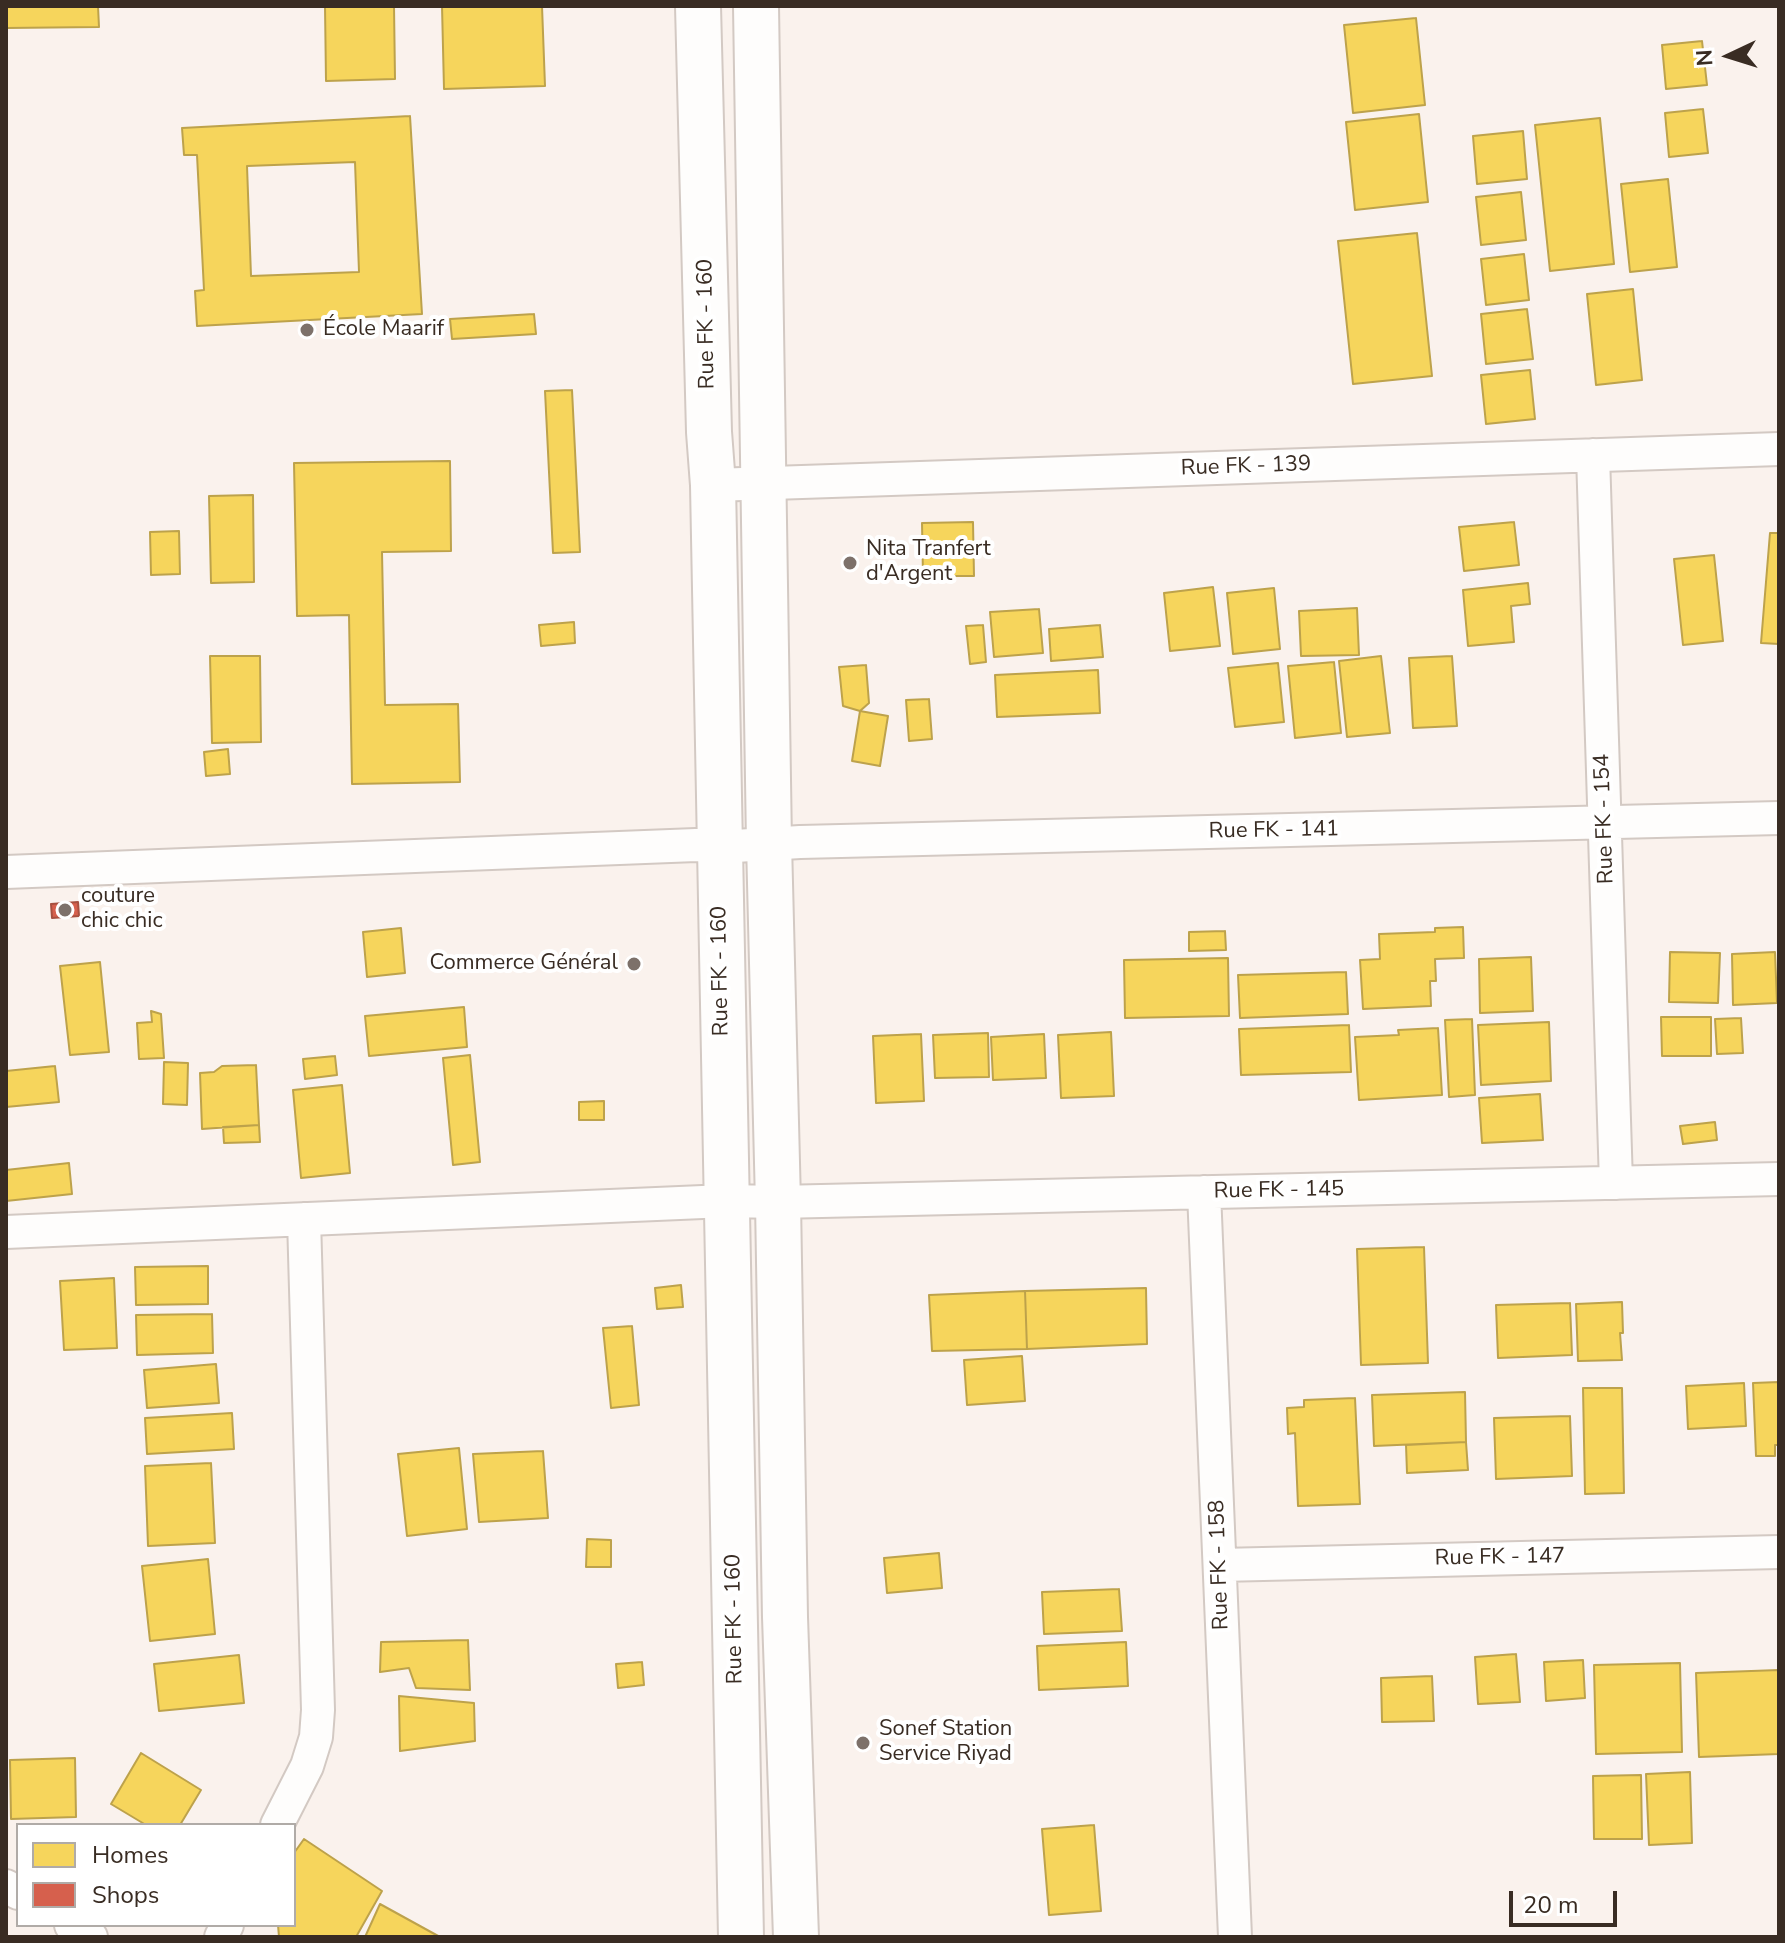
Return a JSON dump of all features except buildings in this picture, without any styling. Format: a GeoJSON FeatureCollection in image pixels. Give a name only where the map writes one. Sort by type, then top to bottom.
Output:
{"type":"FeatureCollection","features":[{"type":"Feature","properties":{"kind":"main road","name":"Rue FK - 160"},"geometry":{"type":"LineString","coordinates":[[698,6],[713,485],[741,1937]]}},
{"type":"Feature","properties":{"kind":"main road"},"geometry":{"type":"LineString","coordinates":[[756,6],[785,1617],[796,1937]]}},
{"type":"Feature","properties":{"kind":"street","name":"Rue FK - 139"},"geometry":{"type":"LineString","coordinates":[[713,485],[1779,449]]}},
{"type":"Feature","properties":{"kind":"street","name":"Rue FK - 154"},"geometry":{"type":"LineString","coordinates":[[1593,455],[1616,1183]]}},
{"type":"Feature","properties":{"kind":"street","name":"Rue FK - 141"},"geometry":{"type":"LineString","coordinates":[[6,872],[696,845],[719,847],[769,843],[1779,818]]}},
{"type":"Feature","properties":{"kind":"street","name":"Rue FK - 145"},"geometry":{"type":"LineString","coordinates":[[6,1232],[726,1201],[1779,1179]]}},
{"type":"Feature","properties":{"kind":"street","name":"Rue FK - 158"},"geometry":{"type":"LineString","coordinates":[[1204,1192],[1235,1937]]}},
{"type":"Feature","properties":{"kind":"street"},"geometry":{"type":"LineString","coordinates":[[278,1823],[307,1766],[316,1737],[318,1710],[304,1219]]}},
{"type":"Feature","properties":{"kind":"street","name":"Rue FK - 147"},"geometry":{"type":"LineString","coordinates":[[1220,1565],[1779,1552]]}},
{"type":"Feature","properties":{"kind":"place","name":"École Maarif"},"geometry":{"type":"Point","coordinates":[307,330]}},
{"type":"Feature","properties":{"kind":"place","name":"Nita Tranfert d'Argent"},"geometry":{"type":"Point","coordinates":[850,563]}},
{"type":"Feature","properties":{"kind":"place","name":"couture chic chic"},"geometry":{"type":"Point","coordinates":[65,910]}},
{"type":"Feature","properties":{"kind":"place","name":"Commerce Général"},"geometry":{"type":"Point","coordinates":[634,964]}},
{"type":"Feature","properties":{"kind":"place","name":"Sonef Station Service Riyad"},"geometry":{"type":"Point","coordinates":[863,1743]}}]}
